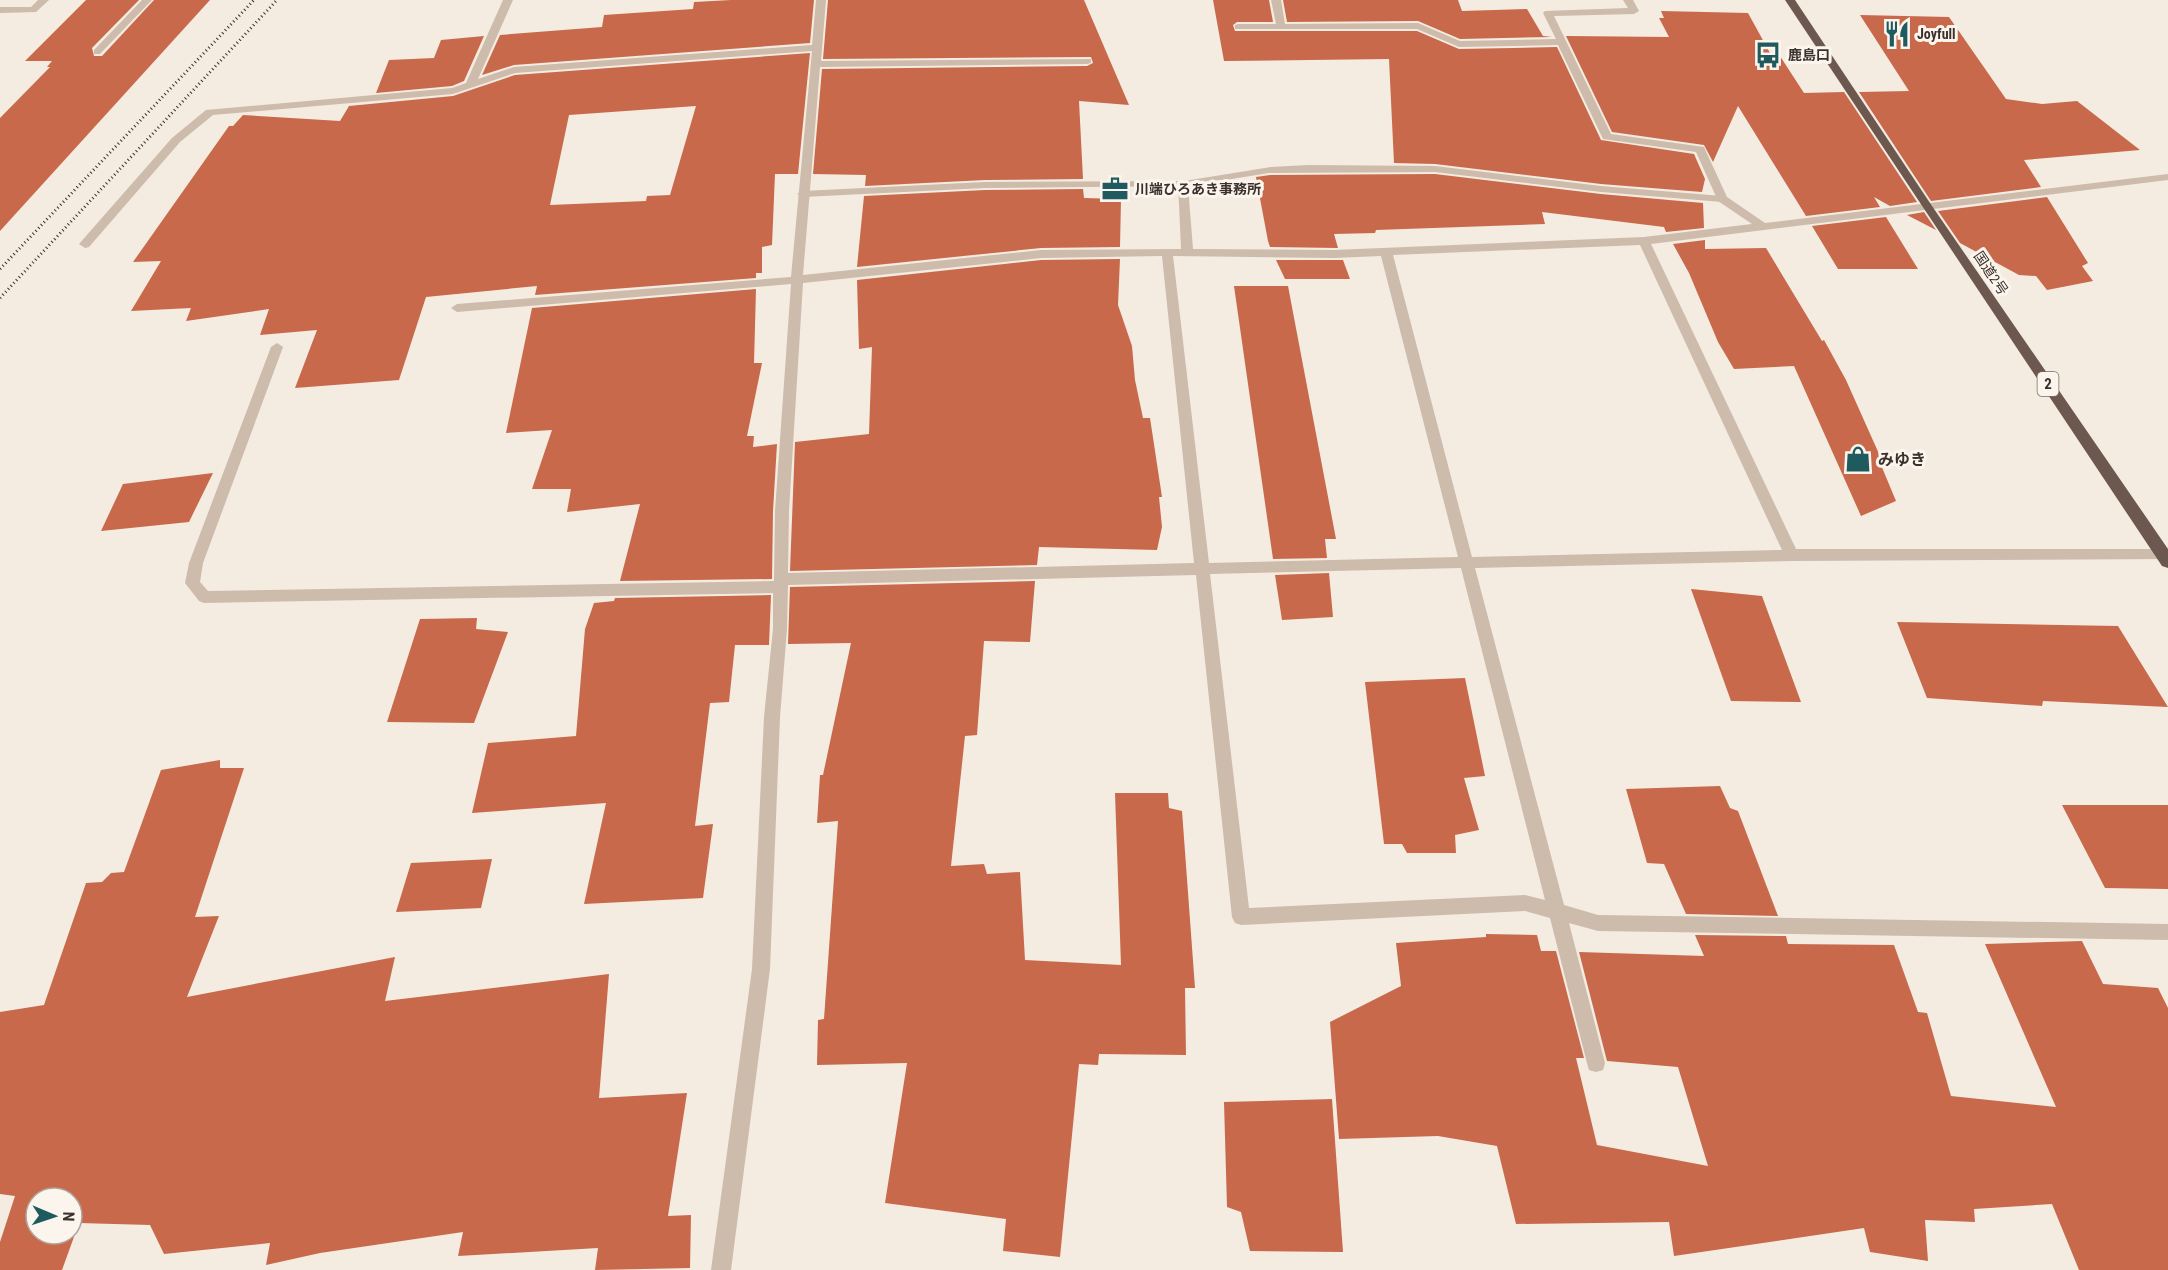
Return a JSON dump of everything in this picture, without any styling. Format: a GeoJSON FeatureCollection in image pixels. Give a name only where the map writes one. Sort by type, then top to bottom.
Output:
{"type":"FeatureCollection","features":[{"type":"Feature","properties":{"kind":"highway","name":"国道2号"},"geometry":{"type":"LineString","coordinates":[[1790,0],[1927,207],[2166,559]]}},
{"type":"Feature","properties":{"kind":"street"},"geometry":{"type":"LineString","coordinates":[[0,10],[33,10],[44,0]]}},
{"type":"Feature","properties":{"kind":"street"},"geometry":{"type":"LineString","coordinates":[[97,52],[147,0]]}},
{"type":"Feature","properties":{"kind":"street"},"geometry":{"type":"LineString","coordinates":[[470,85],[508,0]]}},
{"type":"Feature","properties":{"kind":"street"},"geometry":{"type":"LineString","coordinates":[[721,1270],[761,969],[796,280],[821,0]]}},
{"type":"Feature","properties":{"kind":"street"},"geometry":{"type":"LineString","coordinates":[[1276,0],[1281,27]]}},
{"type":"Feature","properties":{"kind":"street"},"geometry":{"type":"LineString","coordinates":[[1628,0],[1634,11],[1548,13],[1607,137],[1700,149],[1722,200]]}},
{"type":"Feature","properties":{"kind":"street"},"geometry":{"type":"LineString","coordinates":[[1238,27],[1418,26],[1459,44],[1562,42]]}},
{"type":"Feature","properties":{"kind":"street"},"geometry":{"type":"LineString","coordinates":[[85,244],[176,141],[210,112],[453,91],[514,70],[663,57],[817,48]]}},
{"type":"Feature","properties":{"kind":"street"},"geometry":{"type":"LineString","coordinates":[[816,64],[1087,61]]}},
{"type":"Feature","properties":{"kind":"street"},"geometry":{"type":"LineString","coordinates":[[803,194],[985,185],[1182,184],[1271,170],[1308,168],[1435,169],[1601,189],[1722,200],[1764,227]]}},
{"type":"Feature","properties":{"kind":"street"},"geometry":{"type":"LineString","coordinates":[[457,308],[796,280],[1041,254],[1186,252],[1334,254],[1644,241],[2168,177]]}},
{"type":"Feature","properties":{"kind":"street"},"geometry":{"type":"LineString","coordinates":[[1182,184],[1186,252]]}},
{"type":"Feature","properties":{"kind":"street"},"geometry":{"type":"LineString","coordinates":[[1644,241],[1792,555]]}},
{"type":"Feature","properties":{"kind":"street"},"geometry":{"type":"LineString","coordinates":[[1167,252],[1240,917],[1525,903],[1598,923],[2168,932]]}},
{"type":"Feature","properties":{"kind":"street"},"geometry":{"type":"LineString","coordinates":[[1386,252],[1596,1063]]}},
{"type":"Feature","properties":{"kind":"street"},"geometry":{"type":"LineString","coordinates":[[277,347],[196,563],[192,583],[204,597],[1792,555],[2166,559]]}},
{"type":"Feature","properties":{"kind":"building"},"geometry":{"type":"Polygon","coordinates":[[[86,0],[139,0],[92,48],[94,56],[102,56],[154,0],[210,0],[0,231],[0,118],[50,67],[47,67],[52,61],[25,61],[86,0]]]}},
{"type":"Feature","properties":{"kind":"building"},"geometry":{"type":"Polygon","coordinates":[[[814,0],[810,43],[514,65],[482,75],[500,35],[602,27],[604,15],[693,9],[694,2],[814,0]]]}},
{"type":"Feature","properties":{"kind":"building"},"geometry":{"type":"Polygon","coordinates":[[[828,0],[1084,0],[1129,105],[1079,101],[1083,179],[985,180],[865,186],[866,175],[813,174],[822,69],[1087,66],[1093,63],[1091,57],[823,59],[828,0]]]}},
{"type":"Feature","properties":{"kind":"building"},"geometry":{"type":"Polygon","coordinates":[[[1213,0],[1269,0],[1273,22],[1237,22],[1233,25],[1235,31],[1417,31],[1459,49],[1557,47],[1601,140],[1694,154],[1705,179],[1702,192],[1601,184],[1435,164],[1394,163],[1389,59],[1224,61],[1213,0]]]}},
{"type":"Feature","properties":{"kind":"building"},"geometry":{"type":"Polygon","coordinates":[[[1283,0],[1458,0],[1462,11],[1527,9],[1543,36],[1552,37],[1460,39],[1418,21],[1287,22],[1283,0]]]}},
{"type":"Feature","properties":{"kind":"building"},"geometry":{"type":"Polygon","coordinates":[[[1661,11],[1748,13],[1770,53],[1778,53],[1804,93],[1844,92],[1917,202],[1890,206],[1874,197],[1880,207],[1806,216],[1738,106],[1713,162],[1704,145],[1612,132],[1566,36],[1669,37],[1659,18],[1664,18],[1661,11]]]}},
{"type":"Feature","properties":{"kind":"building"},"geometry":{"type":"Polygon","coordinates":[[[1860,15],[1949,17],[2006,99],[2042,104],[2077,101],[2140,150],[2024,160],[2041,187],[1931,201],[1859,92],[1909,91],[1860,15]]]}},
{"type":"Feature","properties":{"kind":"building"},"geometry":{"type":"Polygon","coordinates":[[[484,36],[464,81],[452,86],[376,93],[389,60],[434,58],[441,40],[484,36]]]}},
{"type":"Feature","properties":{"kind":"building"},"geometry":{"type":"Polygon","coordinates":[[[810,53],[798,174],[775,174],[772,245],[762,247],[762,273],[756,273],[756,278],[535,295],[537,286],[426,297],[399,380],[295,388],[317,330],[260,335],[269,309],[186,321],[191,308],[131,311],[161,261],[133,262],[229,126],[233,126],[243,115],[340,121],[349,106],[453,96],[515,75],[810,53]],[[696,106],[569,115],[550,205],[646,201],[647,196],[670,195],[696,106]]]}},
{"type":"Feature","properties":{"kind":"building"},"geometry":{"type":"Polygon","coordinates":[[[1435,174],[1601,194],[1703,203],[1704,228],[1666,232],[1664,227],[1542,212],[1545,224],[1376,230],[1375,233],[1334,234],[1338,248],[1270,247],[1256,177],[1435,174]]]}},
{"type":"Feature","properties":{"kind":"building"},"geometry":{"type":"Polygon","coordinates":[[[1083,189],[1084,198],[1121,199],[1120,247],[1041,248],[857,267],[864,196],[985,190],[1083,189]]]}},
{"type":"Feature","properties":{"kind":"building"},"geometry":{"type":"Polygon","coordinates":[[[2047,197],[2088,263],[2082,266],[2093,281],[2047,290],[2036,276],[2019,275],[1960,243],[1938,211],[2047,197]]]}},
{"type":"Feature","properties":{"kind":"building"},"geometry":{"type":"Polygon","coordinates":[[[1924,212],[1936,230],[1907,215],[1924,212]]]}},
{"type":"Feature","properties":{"kind":"building"},"geometry":{"type":"Polygon","coordinates":[[[1886,217],[1918,269],[1838,269],[1812,226],[1886,217]]]}},
{"type":"Feature","properties":{"kind":"building"},"geometry":{"type":"Polygon","coordinates":[[[1705,240],[1705,249],[1766,248],[1822,341],[1824,340],[1846,380],[1884,465],[1881,465],[1896,501],[1861,516],[1794,366],[1734,369],[1718,342],[1689,273],[1673,244],[1705,240]]]}},
{"type":"Feature","properties":{"kind":"building"},"geometry":{"type":"Polygon","coordinates":[[[1120,259],[1118,305],[1132,346],[1135,380],[1143,418],[1150,418],[1162,497],[1159,497],[1162,527],[1157,550],[1039,547],[1037,565],[790,571],[795,442],[869,434],[872,347],[859,349],[857,280],[1041,260],[1120,259]]]}},
{"type":"Feature","properties":{"kind":"building"},"geometry":{"type":"Polygon","coordinates":[[[1276,260],[1343,260],[1350,279],[1285,279],[1276,260]]]}},
{"type":"Feature","properties":{"kind":"building"},"geometry":{"type":"Polygon","coordinates":[[[1234,286],[1288,286],[1336,539],[1325,539],[1327,558],[1273,559],[1234,286]]]}},
{"type":"Feature","properties":{"kind":"building"},"geometry":{"type":"Polygon","coordinates":[[[756,289],[754,363],[762,363],[747,436],[754,436],[753,447],[777,444],[772,579],[620,581],[640,504],[567,512],[571,489],[532,489],[552,430],[506,433],[532,308],[756,289]]]}},
{"type":"Feature","properties":{"kind":"building"},"geometry":{"type":"Polygon","coordinates":[[[213,473],[189,522],[101,531],[123,484],[213,473]]]}},
{"type":"Feature","properties":{"kind":"building"},"geometry":{"type":"Polygon","coordinates":[[[1329,573],[1333,617],[1282,620],[1275,575],[1329,573]]]}},
{"type":"Feature","properties":{"kind":"building"},"geometry":{"type":"Polygon","coordinates":[[[1035,581],[1030,642],[984,641],[977,735],[965,736],[951,866],[984,864],[987,874],[1020,872],[1025,960],[1121,965],[1115,793],[1168,793],[1169,808],[1182,811],[1195,988],[1185,988],[1186,1055],[1099,1054],[1098,1065],[1079,1064],[1060,1257],[1003,1251],[1006,1219],[885,1203],[907,1063],[817,1065],[818,1020],[824,1019],[838,821],[817,823],[820,775],[823,775],[851,643],[788,644],[790,587],[1035,581]]]}},
{"type":"Feature","properties":{"kind":"building"},"geometry":{"type":"Polygon","coordinates":[[[1691,589],[1762,596],[1801,702],[1731,701],[1691,589]]]}},
{"type":"Feature","properties":{"kind":"building"},"geometry":{"type":"Polygon","coordinates":[[[771,595],[769,645],[735,645],[729,702],[710,703],[695,826],[713,824],[703,898],[584,904],[606,803],[472,813],[488,743],[576,736],[585,629],[594,603],[614,601],[615,598],[771,595]]]}},
{"type":"Feature","properties":{"kind":"building"},"geometry":{"type":"Polygon","coordinates":[[[477,618],[476,629],[508,632],[474,723],[387,722],[420,619],[477,618]]]}},
{"type":"Feature","properties":{"kind":"building"},"geometry":{"type":"Polygon","coordinates":[[[1897,622],[2118,626],[2168,707],[2043,701],[2042,706],[1927,698],[1897,622]]]}},
{"type":"Feature","properties":{"kind":"building"},"geometry":{"type":"Polygon","coordinates":[[[1465,678],[1485,776],[1464,778],[1479,830],[1455,835],[1456,853],[1407,853],[1402,844],[1384,844],[1365,682],[1465,678]]]}},
{"type":"Feature","properties":{"kind":"building"},"geometry":{"type":"Polygon","coordinates":[[[220,760],[220,768],[244,768],[195,917],[219,916],[187,997],[395,957],[385,1001],[609,974],[599,1098],[687,1093],[668,1216],[691,1215],[690,1268],[595,1270],[598,1248],[458,1256],[463,1232],[320,1253],[266,1265],[270,1243],[164,1254],[150,1225],[84,1223],[84,1186],[24,1186],[24,1246],[71,1246],[62,1270],[0,1270],[0,1242],[15,1196],[0,1194],[0,1012],[44,1005],[86,883],[102,882],[111,873],[124,872],[161,770],[220,760]]]}},
{"type":"Feature","properties":{"kind":"building"},"geometry":{"type":"Polygon","coordinates":[[[1720,786],[1730,808],[1738,811],[1778,916],[1686,914],[1664,864],[1647,863],[1626,789],[1720,786]]]}},
{"type":"Feature","properties":{"kind":"building"},"geometry":{"type":"Polygon","coordinates":[[[2062,805],[2168,805],[2168,889],[2105,888],[2062,805]]]}},
{"type":"Feature","properties":{"kind":"building"},"geometry":{"type":"Polygon","coordinates":[[[492,859],[481,908],[396,912],[411,863],[492,859]]]}},
{"type":"Feature","properties":{"kind":"building"},"geometry":{"type":"Polygon","coordinates":[[[1486,934],[1537,935],[1541,951],[1556,951],[1584,1058],[1576,1058],[1597,1145],[1708,1166],[1678,1067],[1607,1061],[1579,952],[1704,956],[1695,935],[1786,936],[1788,944],[1894,945],[1918,1012],[1927,1013],[1951,1096],[2056,1107],[1985,944],[2082,941],[2103,984],[2158,988],[2168,1008],[2168,1270],[2079,1270],[2052,1204],[1974,1209],[1975,1222],[1925,1220],[1928,1261],[1870,1252],[1864,1228],[1674,1256],[1669,1222],[1516,1224],[1497,1146],[1438,1136],[1339,1139],[1330,1022],[1401,986],[1396,943],[1486,937],[1486,934]]]}},
{"type":"Feature","properties":{"kind":"building"},"geometry":{"type":"Polygon","coordinates":[[[1332,1099],[1343,1252],[1250,1251],[1241,1212],[1227,1207],[1224,1102],[1332,1099]]]}},
{"type":"Feature","properties":{"kind":"railway"},"geometry":{"type":"LineString","coordinates":[[0,269],[254,0]]}},
{"type":"Feature","properties":{"kind":"railway"},"geometry":{"type":"LineString","coordinates":[[0,298],[277,0]]}},
{"type":"Feature","properties":{"kind":"place","name":"Joyfull"},"geometry":{"type":"Point","coordinates":[1897,34]}},
{"type":"Feature","properties":{"kind":"place","name":"鹿島口"},"geometry":{"type":"Point","coordinates":[1768,55]}},
{"type":"Feature","properties":{"kind":"place","name":"川端ひろあき事務所"},"geometry":{"type":"Point","coordinates":[1115,189]}},
{"type":"Feature","properties":{"kind":"place","name":"みゆき"},"geometry":{"type":"Point","coordinates":[1858,459]}}]}
